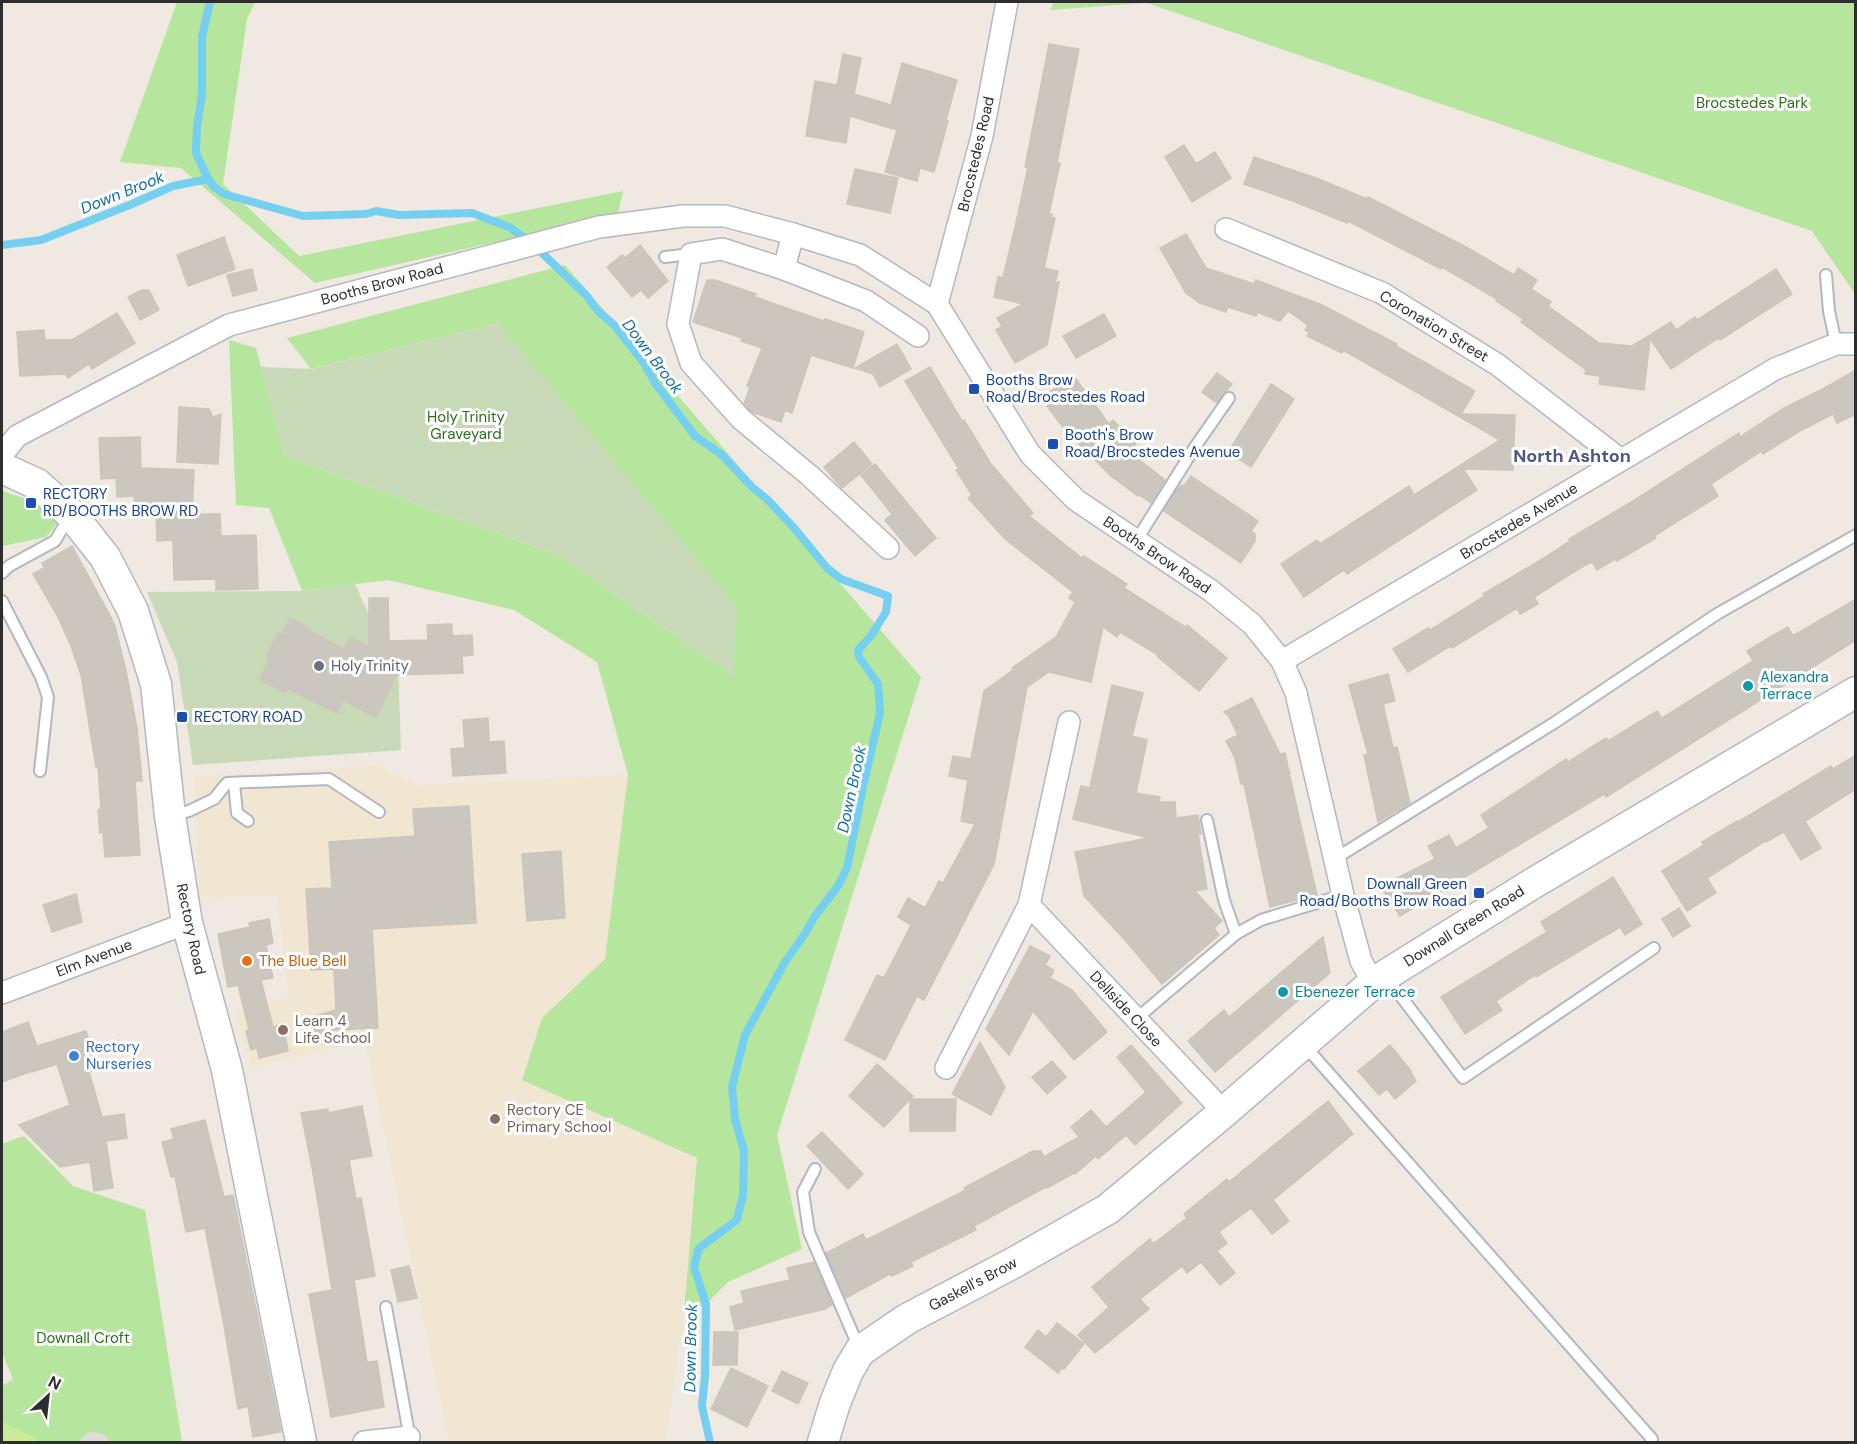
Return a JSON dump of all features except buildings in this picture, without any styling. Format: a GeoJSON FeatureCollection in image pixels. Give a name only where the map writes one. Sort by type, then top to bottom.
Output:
{"type":"FeatureCollection","features":[{"type":"Feature","properties":{"kind":"main road","name":"Rectory Road"},"geometry":{"type":"LineString","coordinates":[[2,468],[37,484],[71,514],[105,557],[133,610],[156,684],[170,816],[187,922],[203,1002],[227,1070],[302,1443]]}},
{"type":"Feature","properties":{"kind":"main road","name":"Downall Green Road"},"geometry":{"type":"LineString","coordinates":[[1108,1209],[1379,979],[1532,884],[1856,692]]}},
{"type":"Feature","properties":{"kind":"main road","name":"Gaskell's Brow"},"geometry":{"type":"LineString","coordinates":[[854,1361],[907,1319],[1015,1262],[1108,1209]]}},
{"type":"Feature","properties":{"kind":"main road"},"geometry":{"type":"LineString","coordinates":[[823,1443],[835,1403],[854,1361]]}},
{"type":"Feature","properties":{"kind":"street","name":"Brocstedes Road"},"geometry":{"type":"LineString","coordinates":[[937,304],[982,136],[1007,2]]}},
{"type":"Feature","properties":{"kind":"street","name":"Booths Brow Road"},"geometry":{"type":"LineString","coordinates":[[2,455],[17,436],[229,325],[599,227],[683,216],[725,216],[860,255],[937,304],[1030,454],[1076,500],[1210,590],[1252,624],[1282,661],[1296,693],[1360,961],[1379,979]]}},
{"type":"Feature","properties":{"kind":"street","name":"Coronation Street"},"geometry":{"type":"LineString","coordinates":[[1226,229],[1382,293],[1498,365],[1621,460]]}},
{"type":"Feature","properties":{"kind":"street"},"geometry":{"type":"LineString","coordinates":[[784,269],[793,234]]}},
{"type":"Feature","properties":{"kind":"street"},"geometry":{"type":"LineString","coordinates":[[888,548],[810,475],[741,419],[691,363],[678,324],[691,254],[722,249],[784,269],[866,301],[918,336]]}},
{"type":"Feature","properties":{"kind":"street","name":"Brocstedes Avenue"},"geometry":{"type":"LineString","coordinates":[[1282,661],[1775,369],[1846,344]]}},
{"type":"Feature","properties":{"kind":"street"},"geometry":{"type":"LineString","coordinates":[[946,1068],[1029,905],[1069,722]]}},
{"type":"Feature","properties":{"kind":"street","name":"Dellside Close"},"geometry":{"type":"LineString","coordinates":[[1029,905],[1224,1112]]}},
{"type":"Feature","properties":{"kind":"street","name":"Elm Avenue"},"geometry":{"type":"LineString","coordinates":[[2,993],[187,922]]}},
{"type":"Feature","properties":{"kind":"street"},"geometry":{"type":"LineString","coordinates":[[364,1443],[410,1440]]}},
{"type":"Feature","properties":{"kind":"lane"},"geometry":{"type":"LineString","coordinates":[[665,257],[691,254]]}},
{"type":"Feature","properties":{"kind":"lane"},"geometry":{"type":"LineString","coordinates":[[1826,275],[1828,311],[1846,344]]}},
{"type":"Feature","properties":{"kind":"lane"},"geometry":{"type":"LineString","coordinates":[[1136,541],[1228,398]]}},
{"type":"Feature","properties":{"kind":"lane"},"geometry":{"type":"LineString","coordinates":[[2,573],[9,566],[55,541],[71,514]]}},
{"type":"Feature","properties":{"kind":"lane"},"geometry":{"type":"LineString","coordinates":[[1336,858],[1554,723],[1717,614],[1856,535]]}},
{"type":"Feature","properties":{"kind":"lane"},"geometry":{"type":"LineString","coordinates":[[2,602],[41,677],[48,697],[40,771]]}},
{"type":"Feature","properties":{"kind":"lane"},"geometry":{"type":"LineString","coordinates":[[170,816],[189,811],[214,799],[227,783],[329,779],[379,812]]}},
{"type":"Feature","properties":{"kind":"lane"},"geometry":{"type":"LineString","coordinates":[[234,783],[237,813],[248,821]]}},
{"type":"Feature","properties":{"kind":"lane"},"geometry":{"type":"LineString","coordinates":[[1207,820],[1224,900],[1236,934]]}},
{"type":"Feature","properties":{"kind":"lane"},"geometry":{"type":"LineString","coordinates":[[1136,1019],[1236,934],[1261,920],[1343,895]]}},
{"type":"Feature","properties":{"kind":"lane"},"geometry":{"type":"LineString","coordinates":[[1379,979],[1462,1078],[1654,948]]}},
{"type":"Feature","properties":{"kind":"lane"},"geometry":{"type":"LineString","coordinates":[[1303,1043],[1652,1439],[1651,1443]]}},
{"type":"Feature","properties":{"kind":"lane"},"geometry":{"type":"LineString","coordinates":[[814,1169],[803,1192],[809,1232],[854,1361]]}},
{"type":"Feature","properties":{"kind":"lane"},"geometry":{"type":"LineString","coordinates":[[386,1307],[410,1440]]}},
{"type":"Feature","properties":{"kind":"shaded area","name":"Rectory CE Primary School"},"geometry":{"type":"Polygon","coordinates":[[[380,765],[417,785],[628,775],[605,959],[542,1018],[522,1080],[697,1158],[684,1313],[666,1442],[449,1442],[365,1041],[251,1067],[235,1010],[289,997],[277,896],[200,897],[193,777],[380,765]]]}},
{"type":"Feature","properties":{"kind":"shaded area"},"geometry":{"type":"Polygon","coordinates":[[[89,1432],[105,1435],[110,1442],[79,1442],[89,1432]]]}},
{"type":"Feature","properties":{"kind":"green space"},"geometry":{"type":"Polygon","coordinates":[[[177,2],[255,2],[247,19],[223,184],[299,256],[623,191],[618,214],[315,283],[181,168],[120,162],[177,2]]]}},
{"type":"Feature","properties":{"kind":"green space","name":"Brocstedes Park"},"geometry":{"type":"Polygon","coordinates":[[[1054,2],[1855,2],[1855,294],[1812,231],[1147,3],[1050,10],[1054,2]]]}},
{"type":"Feature","properties":{"kind":"green space"},"geometry":{"type":"Polygon","coordinates":[[[565,265],[921,677],[777,1135],[802,1249],[728,1282],[706,1304],[684,1313],[697,1158],[522,1080],[542,1018],[605,959],[628,775],[597,662],[514,610],[388,580],[302,591],[269,508],[236,505],[229,340],[256,348],[285,456],[560,556],[733,675],[498,324],[311,369],[287,338],[565,265]]]}},
{"type":"Feature","properties":{"kind":"green space","name":"Holy Trinity Graveyard"},"geometry":{"type":"Polygon","coordinates":[[[498,324],[737,607],[733,675],[560,556],[285,456],[260,367],[312,369],[498,324]]]}},
{"type":"Feature","properties":{"kind":"green space"},"geometry":{"type":"Polygon","coordinates":[[[2,491],[27,499],[58,522],[46,537],[3,546],[2,491]]]}},
{"type":"Feature","properties":{"kind":"green space"},"geometry":{"type":"Polygon","coordinates":[[[355,584],[380,639],[398,665],[401,750],[193,765],[177,662],[147,592],[302,591],[355,584]]]}},
{"type":"Feature","properties":{"kind":"green space","name":"Downall Croft"},"geometry":{"type":"Polygon","coordinates":[[[24,1136],[73,1186],[145,1210],[182,1442],[2,1442],[2,1386],[13,1379],[2,1353],[2,1144],[24,1136]]]}},
{"type":"Feature","properties":{"kind":"green space"},"geometry":{"type":"Polygon","coordinates":[[[2,1422],[36,1438],[34,1442],[2,1442],[2,1422]]]}},
{"type":"Feature","properties":{"kind":"waterway"},"geometry":{"type":"LineString","coordinates":[[208,179],[196,153],[202,94],[202,37],[210,2]]}},
{"type":"Feature","properties":{"kind":"waterway","name":"Down Brook"},"geometry":{"type":"LineString","coordinates":[[2,245],[41,240],[173,186],[208,179],[224,194],[303,216],[366,214],[376,211],[399,215],[472,213],[509,227],[528,240]]}},
{"type":"Feature","properties":{"kind":"waterway","name":"Down Brook"},"geometry":{"type":"LineString","coordinates":[[542,253],[615,326],[695,436],[722,455],[752,487],[767,499],[827,568],[841,579],[888,596],[886,612],[871,636],[858,650],[859,657],[878,684],[880,713],[847,868],[838,886],[785,962],[745,1035],[732,1087],[735,1119],[744,1151],[743,1195],[737,1220],[699,1248],[694,1267],[706,1304],[705,1376],[702,1406],[710,1442]]}},
{"type":"Feature","properties":{"kind":"place","name":"Booths Brow Road/Brocstedes Road"},"geometry":{"type":"Point","coordinates":[974,389]}},
{"type":"Feature","properties":{"kind":"place","name":"Booth's Brow Road/Brocstedes Avenue"},"geometry":{"type":"Point","coordinates":[1053,444]}},
{"type":"Feature","properties":{"kind":"place","name":"RECTORY RD/BOOTHS BROW RD"},"geometry":{"type":"Point","coordinates":[31,503]}},
{"type":"Feature","properties":{"kind":"place","name":"Holy Trinity"},"geometry":{"type":"Point","coordinates":[319,666]}},
{"type":"Feature","properties":{"kind":"place","name":"Alexandra Terrace"},"geometry":{"type":"Point","coordinates":[1748,686]}},
{"type":"Feature","properties":{"kind":"place","name":"RECTORY ROAD"},"geometry":{"type":"Point","coordinates":[182,717]}},
{"type":"Feature","properties":{"kind":"place","name":"Downall Green Road/Booths Brow Road"},"geometry":{"type":"Point","coordinates":[1479,893]}},
{"type":"Feature","properties":{"kind":"place","name":"The Blue Bell"},"geometry":{"type":"Point","coordinates":[247,961]}},
{"type":"Feature","properties":{"kind":"place","name":"Ebenezer Terrace"},"geometry":{"type":"Point","coordinates":[1283,992]}},
{"type":"Feature","properties":{"kind":"place","name":"Learn 4 Life School"},"geometry":{"type":"Point","coordinates":[283,1030]}},
{"type":"Feature","properties":{"kind":"place","name":"Rectory Nurseries"},"geometry":{"type":"Point","coordinates":[74,1056]}},
{"type":"Feature","properties":{"kind":"place","name":"Rectory CE Primary School"},"geometry":{"type":"Point","coordinates":[495,1119]}},
{"type":"Feature","properties":{"kind":"district","name":"North Ashton"},"geometry":{"type":"Point","coordinates":[1572,456]}}]}
